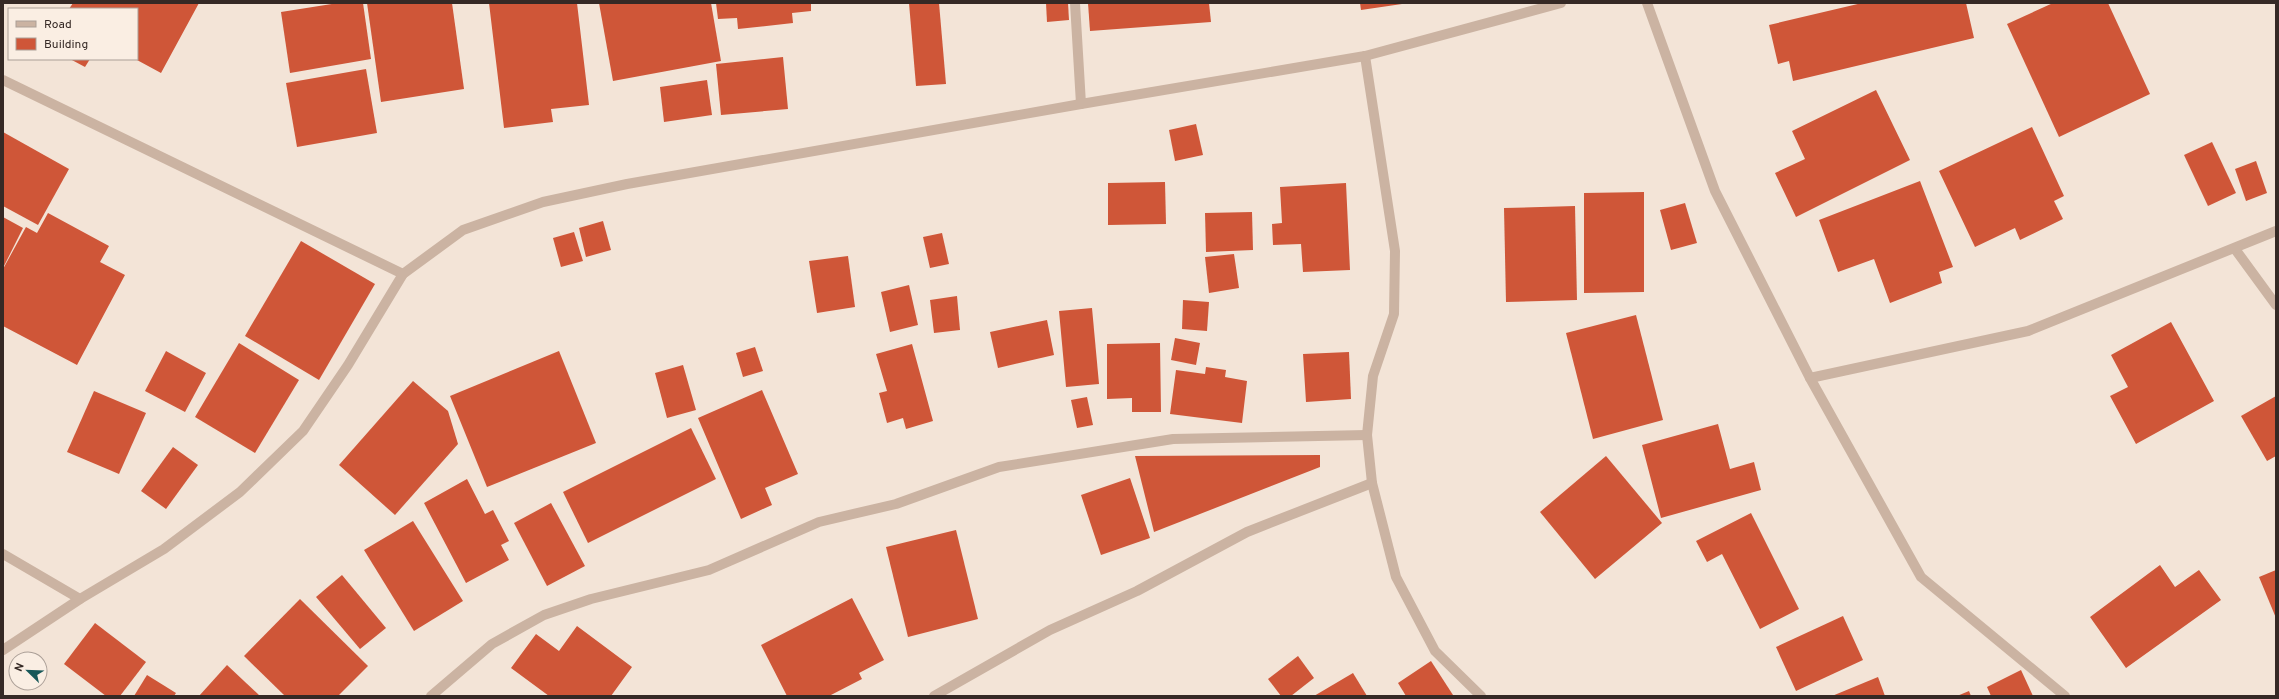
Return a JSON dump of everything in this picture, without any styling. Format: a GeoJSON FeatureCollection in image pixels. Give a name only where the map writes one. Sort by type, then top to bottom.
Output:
{"type":"FeatureCollection","features":[{"type":"Feature","properties":{"kind":"street"},"geometry":{"type":"LineString","coordinates":[[1075,3],[1081,104]]}},
{"type":"Feature","properties":{"kind":"street"},"geometry":{"type":"LineString","coordinates":[[3,650],[80,599],[164,549],[240,492],[303,432],[348,365],[403,274],[463,230],[543,202],[627,184],[1081,104],[1365,56],[1560,3]]}},
{"type":"Feature","properties":{"kind":"street"},"geometry":{"type":"LineString","coordinates":[[1647,3],[1715,191],[1810,378],[1921,576],[2065,696]]}},
{"type":"Feature","properties":{"kind":"street"},"geometry":{"type":"LineString","coordinates":[[1365,56],[1395,251],[1394,314],[1373,376],[1366,435],[1372,483],[1396,577],[1435,651],[1481,696]]}},
{"type":"Feature","properties":{"kind":"street"},"geometry":{"type":"LineString","coordinates":[[3,80],[403,274]]}},
{"type":"Feature","properties":{"kind":"street"},"geometry":{"type":"LineString","coordinates":[[1810,378],[2028,331],[2235,249],[2276,231]]}},
{"type":"Feature","properties":{"kind":"street"},"geometry":{"type":"LineString","coordinates":[[2235,249],[2276,305]]}},
{"type":"Feature","properties":{"kind":"street"},"geometry":{"type":"LineString","coordinates":[[431,696],[492,644],[544,615],[591,599],[709,570],[818,522],[896,504],[999,467],[1173,439],[1366,435]]}},
{"type":"Feature","properties":{"kind":"street"},"geometry":{"type":"LineString","coordinates":[[934,696],[1050,630],[1137,591],[1247,532],[1372,483]]}},
{"type":"Feature","properties":{"kind":"street"},"geometry":{"type":"LineString","coordinates":[[3,554],[80,599]]}},
{"type":"Feature","properties":{"kind":"building"},"geometry":{"type":"Polygon","coordinates":[[[73,3],[199,3],[161,73],[137,60],[138,8],[70,8],[73,3]]]}},
{"type":"Feature","properties":{"kind":"building"},"geometry":{"type":"Polygon","coordinates":[[[338,3],[363,3],[371,59],[290,73],[281,12],[338,3]]]}},
{"type":"Feature","properties":{"kind":"building"},"geometry":{"type":"Polygon","coordinates":[[[367,3],[452,3],[464,89],[381,102],[367,3]]]}},
{"type":"Feature","properties":{"kind":"building"},"geometry":{"type":"Polygon","coordinates":[[[489,3],[577,3],[589,105],[551,109],[553,122],[504,128],[489,3]]]}},
{"type":"Feature","properties":{"kind":"building"},"geometry":{"type":"Polygon","coordinates":[[[599,3],[711,3],[721,61],[613,81],[599,3]]]}},
{"type":"Feature","properties":{"kind":"building"},"geometry":{"type":"Polygon","coordinates":[[[716,3],[811,3],[811,11],[792,13],[793,23],[738,29],[737,18],[718,19],[716,3]]]}},
{"type":"Feature","properties":{"kind":"building"},"geometry":{"type":"Polygon","coordinates":[[[909,3],[939,3],[946,84],[916,86],[909,3]]]}},
{"type":"Feature","properties":{"kind":"building"},"geometry":{"type":"Polygon","coordinates":[[[1046,3],[1068,3],[1069,20],[1047,22],[1046,3]]]}},
{"type":"Feature","properties":{"kind":"building"},"geometry":{"type":"Polygon","coordinates":[[[1088,3],[1209,3],[1211,22],[1090,31],[1088,3]]]}},
{"type":"Feature","properties":{"kind":"building"},"geometry":{"type":"Polygon","coordinates":[[[1360,3],[1402,3],[1402,4],[1361,10],[1360,3]]]}},
{"type":"Feature","properties":{"kind":"building"},"geometry":{"type":"Polygon","coordinates":[[[1862,3],[1966,3],[1974,38],[1793,81],[1789,61],[1778,64],[1769,25],[1862,3]]]}},
{"type":"Feature","properties":{"kind":"building"},"geometry":{"type":"Polygon","coordinates":[[[2053,3],[2108,3],[2150,94],[2059,137],[2007,24],[2053,3]]]}},
{"type":"Feature","properties":{"kind":"building"},"geometry":{"type":"Polygon","coordinates":[[[783,57],[788,109],[721,115],[716,64],[783,57]]]}},
{"type":"Feature","properties":{"kind":"building"},"geometry":{"type":"Polygon","coordinates":[[[72,60],[89,60],[85,67],[72,60]]]}},
{"type":"Feature","properties":{"kind":"building"},"geometry":{"type":"Polygon","coordinates":[[[366,69],[377,133],[297,147],[286,83],[366,69]]]}},
{"type":"Feature","properties":{"kind":"building"},"geometry":{"type":"Polygon","coordinates":[[[707,80],[712,115],[664,122],[660,87],[707,80]]]}},
{"type":"Feature","properties":{"kind":"building"},"geometry":{"type":"Polygon","coordinates":[[[1876,90],[1910,160],[1796,217],[1775,173],[1805,159],[1792,131],[1876,90]]]}},
{"type":"Feature","properties":{"kind":"building"},"geometry":{"type":"Polygon","coordinates":[[[1196,124],[1203,155],[1175,161],[1169,130],[1196,124]]]}},
{"type":"Feature","properties":{"kind":"building"},"geometry":{"type":"Polygon","coordinates":[[[2032,127],[2064,196],[2054,201],[2063,219],[2020,240],[2015,228],[1975,247],[1939,171],[2032,127]]]}},
{"type":"Feature","properties":{"kind":"building"},"geometry":{"type":"Polygon","coordinates":[[[3,132],[69,169],[38,225],[3,206],[3,132]]]}},
{"type":"Feature","properties":{"kind":"building"},"geometry":{"type":"Polygon","coordinates":[[[2212,142],[2236,193],[2208,206],[2184,155],[2212,142]]]}},
{"type":"Feature","properties":{"kind":"building"},"geometry":{"type":"Polygon","coordinates":[[[2256,161],[2267,193],[2246,201],[2235,169],[2256,161]]]}},
{"type":"Feature","properties":{"kind":"building"},"geometry":{"type":"Polygon","coordinates":[[[1920,181],[1953,267],[1939,272],[1942,283],[1890,303],[1874,259],[1838,272],[1819,220],[1920,181]]]}},
{"type":"Feature","properties":{"kind":"building"},"geometry":{"type":"Polygon","coordinates":[[[1165,182],[1166,224],[1108,225],[1108,183],[1165,182]]]}},
{"type":"Feature","properties":{"kind":"building"},"geometry":{"type":"Polygon","coordinates":[[[1346,183],[1350,270],[1303,272],[1301,244],[1273,245],[1272,224],[1282,223],[1280,187],[1346,183]]]}},
{"type":"Feature","properties":{"kind":"building"},"geometry":{"type":"Polygon","coordinates":[[[1644,192],[1644,292],[1584,293],[1584,193],[1644,192]]]}},
{"type":"Feature","properties":{"kind":"building"},"geometry":{"type":"Polygon","coordinates":[[[1685,203],[1697,243],[1671,250],[1660,210],[1685,203]]]}},
{"type":"Feature","properties":{"kind":"building"},"geometry":{"type":"Polygon","coordinates":[[[1575,206],[1577,300],[1506,302],[1504,208],[1575,206]]]}},
{"type":"Feature","properties":{"kind":"building"},"geometry":{"type":"Polygon","coordinates":[[[1252,212],[1253,250],[1206,252],[1205,213],[1252,212]]]}},
{"type":"Feature","properties":{"kind":"building"},"geometry":{"type":"Polygon","coordinates":[[[48,213],[109,246],[100,262],[125,275],[77,365],[3,326],[3,269],[26,227],[37,233],[48,213]]]}},
{"type":"Feature","properties":{"kind":"building"},"geometry":{"type":"Polygon","coordinates":[[[3,217],[23,228],[3,268],[3,217]]]}},
{"type":"Feature","properties":{"kind":"building"},"geometry":{"type":"Polygon","coordinates":[[[603,221],[611,250],[586,257],[579,228],[603,221]]]}},
{"type":"Feature","properties":{"kind":"building"},"geometry":{"type":"Polygon","coordinates":[[[574,232],[583,261],[561,267],[553,238],[574,232]]]}},
{"type":"Feature","properties":{"kind":"building"},"geometry":{"type":"Polygon","coordinates":[[[942,233],[949,264],[930,268],[923,237],[942,233]]]}},
{"type":"Feature","properties":{"kind":"building"},"geometry":{"type":"Polygon","coordinates":[[[301,241],[375,284],[319,380],[245,336],[301,241]]]}},
{"type":"Feature","properties":{"kind":"building"},"geometry":{"type":"Polygon","coordinates":[[[1234,254],[1239,288],[1209,293],[1205,257],[1234,254]]]}},
{"type":"Feature","properties":{"kind":"building"},"geometry":{"type":"Polygon","coordinates":[[[848,256],[855,307],[817,313],[809,261],[848,256]]]}},
{"type":"Feature","properties":{"kind":"building"},"geometry":{"type":"Polygon","coordinates":[[[909,285],[918,325],[890,332],[881,292],[909,285]]]}},
{"type":"Feature","properties":{"kind":"building"},"geometry":{"type":"Polygon","coordinates":[[[957,296],[960,330],[934,333],[930,300],[957,296]]]}},
{"type":"Feature","properties":{"kind":"building"},"geometry":{"type":"Polygon","coordinates":[[[1183,300],[1209,302],[1207,331],[1182,329],[1183,300]]]}},
{"type":"Feature","properties":{"kind":"building"},"geometry":{"type":"Polygon","coordinates":[[[1092,308],[1099,384],[1066,387],[1059,311],[1092,308]]]}},
{"type":"Feature","properties":{"kind":"building"},"geometry":{"type":"Polygon","coordinates":[[[1636,315],[1663,420],[1593,439],[1566,333],[1636,315]]]}},
{"type":"Feature","properties":{"kind":"building"},"geometry":{"type":"Polygon","coordinates":[[[1047,320],[1054,355],[998,368],[990,332],[1047,320]]]}},
{"type":"Feature","properties":{"kind":"building"},"geometry":{"type":"Polygon","coordinates":[[[2171,322],[2214,401],[2136,444],[2110,396],[2128,387],[2111,355],[2171,322]]]}},
{"type":"Feature","properties":{"kind":"building"},"geometry":{"type":"Polygon","coordinates":[[[1175,338],[1200,343],[1196,365],[1171,360],[1175,338]]]}},
{"type":"Feature","properties":{"kind":"building"},"geometry":{"type":"Polygon","coordinates":[[[239,343],[299,380],[255,453],[195,417],[239,343]]]}},
{"type":"Feature","properties":{"kind":"building"},"geometry":{"type":"Polygon","coordinates":[[[1160,343],[1161,412],[1132,412],[1132,398],[1107,399],[1107,344],[1160,343]]]}},
{"type":"Feature","properties":{"kind":"building"},"geometry":{"type":"Polygon","coordinates":[[[912,344],[933,421],[906,429],[903,418],[887,423],[879,393],[887,391],[876,354],[912,344]]]}},
{"type":"Feature","properties":{"kind":"building"},"geometry":{"type":"Polygon","coordinates":[[[755,347],[763,371],[743,377],[736,353],[755,347]]]}},
{"type":"Feature","properties":{"kind":"building"},"geometry":{"type":"Polygon","coordinates":[[[166,351],[206,373],[185,412],[145,391],[166,351]]]}},
{"type":"Feature","properties":{"kind":"building"},"geometry":{"type":"Polygon","coordinates":[[[559,351],[596,443],[487,487],[450,396],[559,351]]]}},
{"type":"Feature","properties":{"kind":"building"},"geometry":{"type":"Polygon","coordinates":[[[1349,352],[1351,399],[1306,402],[1303,354],[1349,352]]]}},
{"type":"Feature","properties":{"kind":"building"},"geometry":{"type":"Polygon","coordinates":[[[683,365],[696,410],[667,418],[655,373],[683,365]]]}},
{"type":"Feature","properties":{"kind":"building"},"geometry":{"type":"Polygon","coordinates":[[[1206,367],[1226,370],[1225,377],[1247,381],[1242,423],[1170,414],[1176,370],[1205,374],[1206,367]]]}},
{"type":"Feature","properties":{"kind":"building"},"geometry":{"type":"Polygon","coordinates":[[[413,381],[448,411],[458,444],[395,515],[339,465],[413,381]]]}},
{"type":"Feature","properties":{"kind":"building"},"geometry":{"type":"Polygon","coordinates":[[[762,390],[798,474],[765,488],[772,505],[741,519],[698,418],[762,390]]]}},
{"type":"Feature","properties":{"kind":"building"},"geometry":{"type":"Polygon","coordinates":[[[94,391],[146,413],[119,474],[67,452],[94,391]]]}},
{"type":"Feature","properties":{"kind":"building"},"geometry":{"type":"Polygon","coordinates":[[[2276,396],[2276,456],[2267,461],[2241,416],[2276,396]]]}},
{"type":"Feature","properties":{"kind":"building"},"geometry":{"type":"Polygon","coordinates":[[[1087,397],[1093,425],[1077,428],[1071,400],[1087,397]]]}},
{"type":"Feature","properties":{"kind":"building"},"geometry":{"type":"Polygon","coordinates":[[[1718,424],[1730,469],[1754,462],[1761,490],[1661,518],[1642,445],[1718,424]]]}},
{"type":"Feature","properties":{"kind":"building"},"geometry":{"type":"Polygon","coordinates":[[[691,428],[716,479],[588,543],[563,492],[691,428]]]}},
{"type":"Feature","properties":{"kind":"building"},"geometry":{"type":"Polygon","coordinates":[[[173,447],[198,465],[166,509],[141,491],[173,447]]]}},
{"type":"Feature","properties":{"kind":"building"},"geometry":{"type":"Polygon","coordinates":[[[1320,455],[1320,467],[1154,532],[1135,456],[1320,455]]]}},
{"type":"Feature","properties":{"kind":"building"},"geometry":{"type":"Polygon","coordinates":[[[1606,456],[1662,523],[1595,579],[1540,512],[1606,456]]]}},
{"type":"Feature","properties":{"kind":"building"},"geometry":{"type":"Polygon","coordinates":[[[1130,478],[1150,538],[1101,555],[1081,495],[1130,478]]]}},
{"type":"Feature","properties":{"kind":"building"},"geometry":{"type":"Polygon","coordinates":[[[467,479],[485,514],[493,510],[509,541],[501,545],[509,560],[466,583],[424,503],[467,479]]]}},
{"type":"Feature","properties":{"kind":"building"},"geometry":{"type":"Polygon","coordinates":[[[551,503],[585,566],[547,586],[514,523],[551,503]]]}},
{"type":"Feature","properties":{"kind":"building"},"geometry":{"type":"Polygon","coordinates":[[[1751,513],[1799,609],[1760,629],[1722,554],[1707,562],[1696,541],[1751,513]]]}},
{"type":"Feature","properties":{"kind":"building"},"geometry":{"type":"Polygon","coordinates":[[[413,521],[463,601],[414,631],[364,550],[413,521]]]}},
{"type":"Feature","properties":{"kind":"building"},"geometry":{"type":"Polygon","coordinates":[[[956,530],[978,619],[908,637],[886,547],[956,530]]]}},
{"type":"Feature","properties":{"kind":"building"},"geometry":{"type":"Polygon","coordinates":[[[2160,565],[2175,587],[2199,570],[2221,600],[2126,668],[2090,617],[2160,565]]]}},
{"type":"Feature","properties":{"kind":"building"},"geometry":{"type":"Polygon","coordinates":[[[2276,570],[2276,618],[2259,577],[2276,570]]]}},
{"type":"Feature","properties":{"kind":"building"},"geometry":{"type":"Polygon","coordinates":[[[342,575],[386,628],[360,649],[316,597],[342,575]]]}},
{"type":"Feature","properties":{"kind":"building"},"geometry":{"type":"Polygon","coordinates":[[[852,598],[884,660],[859,673],[862,679],[829,696],[787,696],[761,645],[852,598]]]}},
{"type":"Feature","properties":{"kind":"building"},"geometry":{"type":"Polygon","coordinates":[[[300,599],[368,666],[338,696],[285,696],[244,656],[300,599]]]}},
{"type":"Feature","properties":{"kind":"building"},"geometry":{"type":"Polygon","coordinates":[[[1843,616],[1863,660],[1796,691],[1776,647],[1843,616]]]}},
{"type":"Feature","properties":{"kind":"building"},"geometry":{"type":"Polygon","coordinates":[[[95,623],[146,662],[120,696],[106,696],[64,664],[95,623]]]}},
{"type":"Feature","properties":{"kind":"building"},"geometry":{"type":"Polygon","coordinates":[[[577,626],[632,667],[611,696],[549,696],[511,668],[536,634],[559,651],[577,626]]]}},
{"type":"Feature","properties":{"kind":"building"},"geometry":{"type":"Polygon","coordinates":[[[1298,656],[1314,678],[1291,696],[1281,696],[1268,679],[1298,656]]]}},
{"type":"Feature","properties":{"kind":"building"},"geometry":{"type":"Polygon","coordinates":[[[1431,661],[1453,695],[1406,696],[1398,683],[1431,661]]]}},
{"type":"Feature","properties":{"kind":"building"},"geometry":{"type":"Polygon","coordinates":[[[227,665],[260,696],[199,696],[227,665]]]}},
{"type":"Feature","properties":{"kind":"building"},"geometry":{"type":"Polygon","coordinates":[[[2021,670],[2033,696],[1991,696],[1987,687],[2021,670]]]}},
{"type":"Feature","properties":{"kind":"building"},"geometry":{"type":"Polygon","coordinates":[[[1353,673],[1367,696],[1314,696],[1353,673]]]}},
{"type":"Feature","properties":{"kind":"building"},"geometry":{"type":"Polygon","coordinates":[[[147,675],[176,693],[174,696],[134,696],[147,675]]]}},
{"type":"Feature","properties":{"kind":"building"},"geometry":{"type":"Polygon","coordinates":[[[1878,677],[1885,696],[1832,696],[1878,677]]]}},
{"type":"Feature","properties":{"kind":"building"},"geometry":{"type":"Polygon","coordinates":[[[1969,691],[1971,696],[1957,696],[1969,691]]]}}]}
